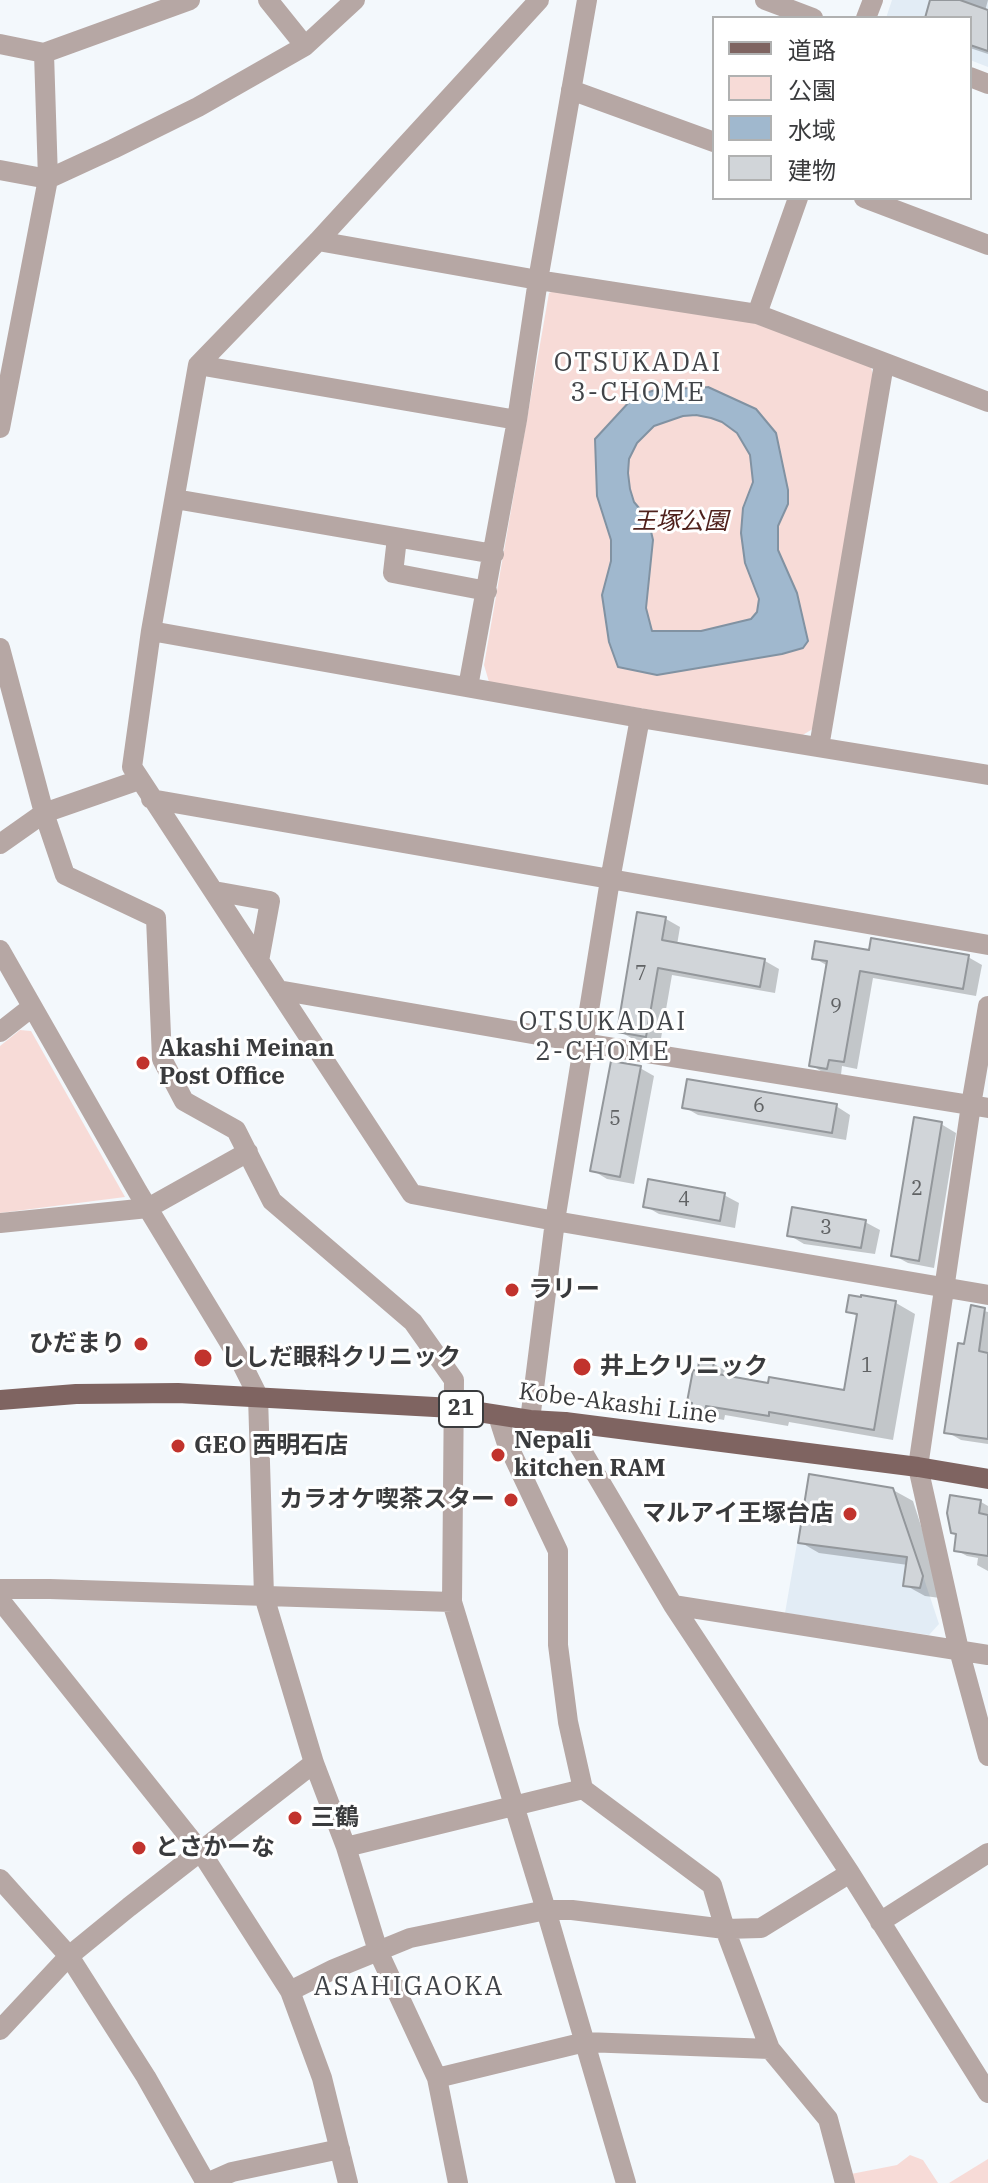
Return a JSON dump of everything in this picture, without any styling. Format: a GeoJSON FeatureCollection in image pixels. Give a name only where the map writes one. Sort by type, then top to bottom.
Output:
{"type":"FeatureCollection","features":[{"type":"Feature","properties":{"kind":"main road","name":"Kobe-Akashi Line"},"geometry":{"type":"LineString","coordinates":[[0,1400],[134,1393],[258,1396],[453,1408],[918,1467],[988,1479]]}},
{"type":"Feature","properties":{"kind":"street"},"geometry":{"type":"LineString","coordinates":[[268,0],[305,46]]}},
{"type":"Feature","properties":{"kind":"street"},"geometry":{"type":"LineString","coordinates":[[0,170],[48,179],[198,107],[305,46],[355,0]]}},
{"type":"Feature","properties":{"kind":"street"},"geometry":{"type":"LineString","coordinates":[[539,0],[318,241],[198,365],[151,631],[132,767],[412,1194],[988,1295]]}},
{"type":"Feature","properties":{"kind":"street"},"geometry":{"type":"LineString","coordinates":[[468,687],[494,554],[587,0]]}},
{"type":"Feature","properties":{"kind":"street"},"geometry":{"type":"LineString","coordinates":[[765,0],[808,16]]}},
{"type":"Feature","properties":{"kind":"street"},"geometry":{"type":"LineString","coordinates":[[0,44],[44,53],[182,1]]}},
{"type":"Feature","properties":{"kind":"street"},"geometry":{"type":"LineString","coordinates":[[0,428],[5,373],[48,179],[44,53]]}},
{"type":"Feature","properties":{"kind":"street"},"geometry":{"type":"LineString","coordinates":[[571,90],[712,141]]}},
{"type":"Feature","properties":{"kind":"street"},"geometry":{"type":"LineString","coordinates":[[757,314],[797,200]]}},
{"type":"Feature","properties":{"kind":"street"},"geometry":{"type":"LineString","coordinates":[[869,200],[988,245]]}},
{"type":"Feature","properties":{"kind":"street"},"geometry":{"type":"LineString","coordinates":[[318,241],[757,314],[988,402]]}},
{"type":"Feature","properties":{"kind":"street"},"geometry":{"type":"LineString","coordinates":[[819,747],[884,364]]}},
{"type":"Feature","properties":{"kind":"street"},"geometry":{"type":"LineString","coordinates":[[198,365],[517,420]]}},
{"type":"Feature","properties":{"kind":"street"},"geometry":{"type":"LineString","coordinates":[[175,499],[494,554]]}},
{"type":"Feature","properties":{"kind":"street"},"geometry":{"type":"LineString","coordinates":[[397,538],[393,573],[487,591]]}},
{"type":"Feature","properties":{"kind":"street"},"geometry":{"type":"LineString","coordinates":[[151,631],[640,718],[988,775]]}},
{"type":"Feature","properties":{"kind":"street"},"geometry":{"type":"LineString","coordinates":[[0,648],[44,813],[65,875],[156,918],[162,1059],[184,1101],[236,1130],[272,1201],[413,1322],[454,1380],[452,1602],[626,2183]]}},
{"type":"Feature","properties":{"kind":"street"},"geometry":{"type":"LineString","coordinates":[[530,1420],[555,1221],[610,880],[640,718]]}},
{"type":"Feature","properties":{"kind":"street"},"geometry":{"type":"LineString","coordinates":[[0,844],[44,813],[139,780]]}},
{"type":"Feature","properties":{"kind":"street"},"geometry":{"type":"LineString","coordinates":[[151,799],[988,945]]}},
{"type":"Feature","properties":{"kind":"street"},"geometry":{"type":"LineString","coordinates":[[214,891],[270,901],[259,961]]}},
{"type":"Feature","properties":{"kind":"street"},"geometry":{"type":"LineString","coordinates":[[0,950],[148,1208],[240,1360],[258,1396],[264,1596],[314,1763],[346,1847],[378,1951],[437,2078],[458,2183]]}},
{"type":"Feature","properties":{"kind":"street"},"geometry":{"type":"LineString","coordinates":[[278,990],[979,1107]]}},
{"type":"Feature","properties":{"kind":"street"},"geometry":{"type":"LineString","coordinates":[[988,1006],[979,1107],[943,1288],[918,1467],[959,1650],[988,1756]]}},
{"type":"Feature","properties":{"kind":"street"},"geometry":{"type":"LineString","coordinates":[[0,1032],[32,1007]]}},
{"type":"Feature","properties":{"kind":"street"},"geometry":{"type":"LineString","coordinates":[[0,1223],[148,1208],[248,1152]]}},
{"type":"Feature","properties":{"kind":"street"},"geometry":{"type":"LineString","coordinates":[[498,1416],[506,1441],[558,1551],[558,1645],[568,1722],[583,1789],[712,1885],[725,1929],[770,2049],[828,2119],[845,2183]]}},
{"type":"Feature","properties":{"kind":"street"},"geometry":{"type":"LineString","coordinates":[[565,1422],[673,1605],[850,1873],[988,2093]]}},
{"type":"Feature","properties":{"kind":"street"},"geometry":{"type":"LineString","coordinates":[[0,1589],[452,1602]]}},
{"type":"Feature","properties":{"kind":"street"},"geometry":{"type":"LineString","coordinates":[[0,1600],[201,1852],[290,1991],[322,2078],[348,2183]]}},
{"type":"Feature","properties":{"kind":"street"},"geometry":{"type":"LineString","coordinates":[[673,1605],[988,1655]]}},
{"type":"Feature","properties":{"kind":"street"},"geometry":{"type":"LineString","coordinates":[[0,2030],[69,1956],[314,1763]]}},
{"type":"Feature","properties":{"kind":"street"},"geometry":{"type":"LineString","coordinates":[[346,1847],[583,1789]]}},
{"type":"Feature","properties":{"kind":"street"},"geometry":{"type":"LineString","coordinates":[[880,1922],[988,1853]]}},
{"type":"Feature","properties":{"kind":"street"},"geometry":{"type":"LineString","coordinates":[[290,1991],[410,1938],[546,1910],[572,1910],[725,1929],[761,1928],[850,1873]]}},
{"type":"Feature","properties":{"kind":"street"},"geometry":{"type":"LineString","coordinates":[[0,1879],[69,1956],[146,2077],[207,2183],[232,2172],[340,2149]]}},
{"type":"Feature","properties":{"kind":"street"},"geometry":{"type":"LineString","coordinates":[[437,2078],[585,2042],[770,2049]]}},
{"type":"Feature","properties":{"kind":"shaded area"},"geometry":{"type":"Polygon","coordinates":[[[892,0],[988,0],[988,67],[972,61],[972,16],[887,16],[892,0]]]}},
{"type":"Feature","properties":{"kind":"shaded area"},"geometry":{"type":"Polygon","coordinates":[[[809,1474],[894,1488],[939,1624],[929,1635],[785,1613],[809,1474]]]}},
{"type":"Feature","properties":{"kind":"green space","name":"王塚公園"},"geometry":{"type":"Polygon","coordinates":[[[560,288],[750,322],[869,361],[874,378],[816,727],[801,736],[489,682],[484,665],[549,293],[560,288]]]}},
{"type":"Feature","properties":{"kind":"green space"},"geometry":{"type":"Polygon","coordinates":[[[20,1030],[31,1031],[125,1197],[0,1213],[0,1046],[20,1030]]]}},
{"type":"Feature","properties":{"kind":"green space"},"geometry":{"type":"Polygon","coordinates":[[[910,2155],[923,2160],[938,2183],[855,2183],[851,2174],[897,2165],[910,2155]]]}},
{"type":"Feature","properties":{"kind":"green space"},"geometry":{"type":"Polygon","coordinates":[[[988,2159],[988,2183],[949,2183],[988,2159]]]}},
{"type":"Feature","properties":{"kind":"water"},"geometry":{"type":"Polygon","coordinates":[[[708,387],[756,409],[776,433],[788,490],[788,504],[778,526],[778,550],[797,593],[808,641],[803,648],[657,675],[618,667],[609,642],[602,595],[611,561],[611,540],[597,496],[595,439],[631,400],[655,390],[708,387]],[[683,416],[654,426],[637,443],[629,459],[630,489],[634,502],[650,527],[653,540],[646,608],[652,631],[701,631],[751,619],[757,612],[759,599],[745,563],[741,533],[743,508],[753,482],[750,455],[737,433],[711,418],[683,416]]]}},
{"type":"Feature","properties":{"kind":"building"},"geometry":{"type":"Polygon","coordinates":[[[930,0],[960,0],[988,10],[988,51],[972,46],[972,16],[926,16],[930,0]]]}},
{"type":"Feature","properties":{"kind":"building"},"geometry":{"type":"Polygon","coordinates":[[[637,912],[666,917],[662,940],[765,959],[760,987],[658,968],[646,1037],[617,1032],[637,912]]]}},
{"type":"Feature","properties":{"kind":"building"},"geometry":{"type":"Polygon","coordinates":[[[871,938],[969,955],[963,989],[860,971],[844,1062],[829,1060],[827,1069],[809,1066],[827,961],[812,959],[815,941],[869,950],[871,938]]]}},
{"type":"Feature","properties":{"kind":"building"},"geometry":{"type":"Polygon","coordinates":[[[611,1061],[641,1066],[620,1177],[590,1171],[611,1061]]]}},
{"type":"Feature","properties":{"kind":"building"},"geometry":{"type":"Polygon","coordinates":[[[687,1079],[837,1104],[832,1133],[682,1108],[687,1079]]]}},
{"type":"Feature","properties":{"kind":"building"},"geometry":{"type":"Polygon","coordinates":[[[914,1117],[942,1122],[919,1261],[891,1256],[914,1117]]]}},
{"type":"Feature","properties":{"kind":"building"},"geometry":{"type":"Polygon","coordinates":[[[648,1179],[725,1193],[720,1221],[643,1207],[648,1179]]]}},
{"type":"Feature","properties":{"kind":"building"},"geometry":{"type":"Polygon","coordinates":[[[792,1207],[866,1220],[861,1248],[787,1236],[792,1207]]]}},
{"type":"Feature","properties":{"kind":"building"},"geometry":{"type":"Polygon","coordinates":[[[849,1295],[896,1301],[874,1430],[769,1412],[769,1416],[706,1406],[705,1411],[691,1408],[692,1403],[687,1402],[693,1370],[698,1371],[699,1360],[714,1362],[712,1373],[768,1383],[769,1377],[844,1390],[857,1314],[846,1312],[849,1295]]]}},
{"type":"Feature","properties":{"kind":"building"},"geometry":{"type":"Polygon","coordinates":[[[971,1305],[985,1308],[979,1351],[988,1353],[988,1439],[944,1433],[958,1343],[964,1344],[971,1305]]]}},
{"type":"Feature","properties":{"kind":"building"},"geometry":{"type":"Polygon","coordinates":[[[809,1474],[893,1488],[923,1576],[920,1588],[903,1586],[907,1557],[798,1543],[809,1474]]]}},
{"type":"Feature","properties":{"kind":"building"},"geometry":{"type":"Polygon","coordinates":[[[950,1495],[981,1500],[979,1513],[988,1515],[988,1556],[954,1551],[956,1534],[951,1533],[947,1513],[950,1495]]]}},
{"type":"Feature","properties":{"kind":"place","name":"Akashi Meinan Post Office"},"geometry":{"type":"Point","coordinates":[143,1063]}},
{"type":"Feature","properties":{"kind":"place","name":"ラリー"},"geometry":{"type":"Point","coordinates":[512,1290]}},
{"type":"Feature","properties":{"kind":"place","name":"ひだまり"},"geometry":{"type":"Point","coordinates":[141,1344]}},
{"type":"Feature","properties":{"kind":"place","name":"ししだ眼科クリニック"},"geometry":{"type":"Point","coordinates":[203,1358]}},
{"type":"Feature","properties":{"kind":"place","name":"井上クリニック"},"geometry":{"type":"Point","coordinates":[582,1367]}},
{"type":"Feature","properties":{"kind":"place","name":"GEO 西明石店"},"geometry":{"type":"Point","coordinates":[178,1446]}},
{"type":"Feature","properties":{"kind":"place","name":"Nepali kitchen RAM"},"geometry":{"type":"Point","coordinates":[498,1455]}},
{"type":"Feature","properties":{"kind":"place","name":"カラオケ喫茶スター"},"geometry":{"type":"Point","coordinates":[511,1500]}},
{"type":"Feature","properties":{"kind":"place","name":"マルアイ王塚台店"},"geometry":{"type":"Point","coordinates":[850,1514]}},
{"type":"Feature","properties":{"kind":"place","name":"三鶴"},"geometry":{"type":"Point","coordinates":[295,1818]}},
{"type":"Feature","properties":{"kind":"place","name":"とさかーな"},"geometry":{"type":"Point","coordinates":[139,1848]}},
{"type":"Feature","properties":{"kind":"district","name":"OTSUKADAI 3-CHOME"},"geometry":{"type":"Point","coordinates":[638,378]}},
{"type":"Feature","properties":{"kind":"district","name":"OTSUKADAI 2-CHOME"},"geometry":{"type":"Point","coordinates":[603,1037]}},
{"type":"Feature","properties":{"kind":"district","name":"ASAHIGAOKA"},"geometry":{"type":"Point","coordinates":[409,1987]}}]}
